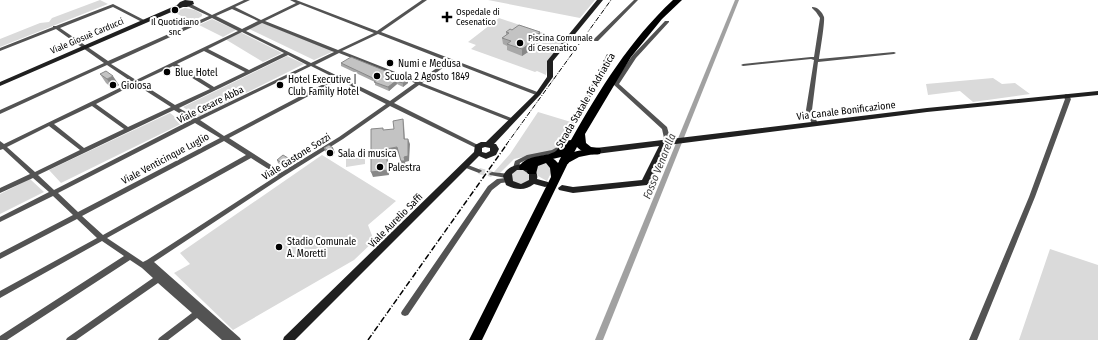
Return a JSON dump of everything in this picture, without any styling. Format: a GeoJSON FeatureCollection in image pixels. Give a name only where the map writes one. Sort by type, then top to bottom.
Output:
{"type":"FeatureCollection","features":[{"type":"Feature","properties":{"kind":"highway","name":"Strada Statale 16 Adriatica"},"geometry":{"type":"LineString","coordinates":[[579,131],[586,109],[600,82],[640,31],[672,0]]}},
{"type":"Feature","properties":{"kind":"highway","name":"Strada Statale 16 Adriatica"},"geometry":{"type":"LineString","coordinates":[[564,161],[579,131],[626,56],[644,32],[678,0]]}},
{"type":"Feature","properties":{"kind":"highway"},"geometry":{"type":"LineString","coordinates":[[579,131],[579,140],[583,147],[588,150],[596,151]]}},
{"type":"Feature","properties":{"kind":"highway"},"geometry":{"type":"LineString","coordinates":[[526,172],[537,159],[559,154],[579,131]]}},
{"type":"Feature","properties":{"kind":"main road"},"geometry":{"type":"LineString","coordinates":[[564,161],[577,154],[596,151]]}},
{"type":"Feature","properties":{"kind":"main road"},"geometry":{"type":"LineString","coordinates":[[526,172],[537,161],[546,159],[554,165],[551,183]]}},
{"type":"Feature","properties":{"kind":"main road","name":"Strada Statale 16 Adriatica"},"geometry":{"type":"LineString","coordinates":[[476,340],[551,183],[564,161]]}},
{"type":"Feature","properties":{"kind":"main road"},"geometry":{"type":"LineString","coordinates":[[482,340],[486,318]]}},
{"type":"Feature","properties":{"kind":"street"},"geometry":{"type":"LineString","coordinates":[[0,112],[248,0]]}},
{"type":"Feature","properties":{"kind":"street"},"geometry":{"type":"LineString","coordinates":[[292,0],[538,94]]}},
{"type":"Feature","properties":{"kind":"street","name":"Viale Cesare Abba"},"geometry":{"type":"LineString","coordinates":[[0,220],[54,194],[196,120],[377,33],[425,0]]}},
{"type":"Feature","properties":{"kind":"street"},"geometry":{"type":"LineString","coordinates":[[479,152],[484,144],[489,144],[538,94],[550,77],[550,61],[600,0]]}},
{"type":"Feature","properties":{"kind":"street"},"geometry":{"type":"LineString","coordinates":[[596,40],[636,0]]}},
{"type":"Feature","properties":{"kind":"street","name":"Viale Giosuè Carducci"},"geometry":{"type":"LineString","coordinates":[[0,84],[181,6],[182,2],[190,2]]}},
{"type":"Feature","properties":{"kind":"street"},"geometry":{"type":"LineString","coordinates":[[190,2],[211,16],[389,102],[486,156],[493,153],[494,148],[489,144]]}},
{"type":"Feature","properties":{"kind":"street"},"geometry":{"type":"LineString","coordinates":[[237,340],[226,338],[161,278],[102,238],[1,146],[92,104],[299,3]]}},
{"type":"Feature","properties":{"kind":"street"},"geometry":{"type":"LineString","coordinates":[[0,50],[114,4],[144,21]]}},
{"type":"Feature","properties":{"kind":"street"},"geometry":{"type":"LineString","coordinates":[[231,7],[261,21],[512,120]]}},
{"type":"Feature","properties":{"kind":"street"},"geometry":{"type":"LineString","coordinates":[[814,8],[818,11],[822,18],[809,110],[815,124]]}},
{"type":"Feature","properties":{"kind":"street"},"geometry":{"type":"LineString","coordinates":[[562,188],[573,190],[644,183],[647,181],[666,142],[667,138],[665,128],[616,84],[634,57],[667,22]]}},
{"type":"Feature","properties":{"kind":"street"},"geometry":{"type":"LineString","coordinates":[[55,27],[86,46],[108,64],[135,82],[282,175]]}},
{"type":"Feature","properties":{"kind":"street"},"geometry":{"type":"LineString","coordinates":[[204,49],[249,72]]}},
{"type":"Feature","properties":{"kind":"street"},"geometry":{"type":"LineString","coordinates":[[0,191],[288,52]]}},
{"type":"Feature","properties":{"kind":"street"},"geometry":{"type":"LineString","coordinates":[[743,65],[811,58],[816,60],[894,53]]}},
{"type":"Feature","properties":{"kind":"street"},"geometry":{"type":"LineString","coordinates":[[492,174],[507,178],[512,185],[520,187],[527,185],[526,172],[517,162],[522,159],[551,153],[561,147],[609,55]]}},
{"type":"Feature","properties":{"kind":"street","name":"Viale Gastone Sozzi"},"geometry":{"type":"LineString","coordinates":[[149,262],[341,138],[389,102],[421,83],[450,61]]}},
{"type":"Feature","properties":{"kind":"street"},"geometry":{"type":"LineString","coordinates":[[173,64],[214,88]]}},
{"type":"Feature","properties":{"kind":"street","name":"Viale Venticinque Luglio"},"geometry":{"type":"LineString","coordinates":[[0,256],[339,78]]}},
{"type":"Feature","properties":{"kind":"street","name":"Via Canale Bonificazione"},"geometry":{"type":"LineString","coordinates":[[596,151],[815,124],[1098,93]]}},
{"type":"Feature","properties":{"kind":"street"},"geometry":{"type":"LineString","coordinates":[[973,340],[1032,197],[1068,99],[1066,96]]}},
{"type":"Feature","properties":{"kind":"street"},"geometry":{"type":"LineString","coordinates":[[92,104],[128,130]]}},
{"type":"Feature","properties":{"kind":"street"},"geometry":{"type":"LineString","coordinates":[[50,124],[84,151]]}},
{"type":"Feature","properties":{"kind":"street","name":"Viale Aurelio Saffi"},"geometry":{"type":"LineString","coordinates":[[448,183],[468,167],[479,152]]}},
{"type":"Feature","properties":{"kind":"street","name":"Viale Aurelio Saffi"},"geometry":{"type":"LineString","coordinates":[[288,340],[479,152]]}},
{"type":"Feature","properties":{"kind":"street"},"geometry":{"type":"LineString","coordinates":[[0,295],[251,155]]}},
{"type":"Feature","properties":{"kind":"street"},"geometry":{"type":"LineString","coordinates":[[468,167],[479,171]]}},
{"type":"Feature","properties":{"kind":"street"},"geometry":{"type":"LineString","coordinates":[[405,313],[490,188],[499,181],[507,178],[510,171],[526,172],[551,183]]}},
{"type":"Feature","properties":{"kind":"street"},"geometry":{"type":"LineString","coordinates":[[0,340],[129,257]]}},
{"type":"Feature","properties":{"kind":"street"},"geometry":{"type":"LineString","coordinates":[[140,264],[149,262],[161,278]]}},
{"type":"Feature","properties":{"kind":"street"},"geometry":{"type":"LineString","coordinates":[[70,340],[161,278]]}},
{"type":"Feature","properties":{"kind":"street"},"geometry":{"type":"LineString","coordinates":[[162,340],[199,312]]}},
{"type":"Feature","properties":{"kind":"shaded area"},"geometry":{"type":"Polygon","coordinates":[[[100,0],[108,4],[0,47],[0,39],[40,23],[49,22],[52,18],[100,0]]]}},
{"type":"Feature","properties":{"kind":"shaded area"},"geometry":{"type":"Polygon","coordinates":[[[488,0],[595,0],[580,18],[488,0]]]}},
{"type":"Feature","properties":{"kind":"shaded area"},"geometry":{"type":"Polygon","coordinates":[[[185,8],[195,10],[202,14],[202,16],[192,22],[174,12],[185,8]]]}},
{"type":"Feature","properties":{"kind":"shaded area"},"geometry":{"type":"Polygon","coordinates":[[[499,18],[564,40],[549,60],[546,75],[471,49],[476,45],[468,42],[499,18]]]}},
{"type":"Feature","properties":{"kind":"shaded area"},"geometry":{"type":"Polygon","coordinates":[[[212,19],[236,30],[223,37],[199,25],[212,19]]]}},
{"type":"Feature","properties":{"kind":"shaded area"},"geometry":{"type":"Polygon","coordinates":[[[260,22],[334,51],[314,60],[247,28],[260,22]]]}},
{"type":"Feature","properties":{"kind":"shaded area"},"geometry":{"type":"Polygon","coordinates":[[[240,32],[282,53],[263,62],[225,39],[240,32]]]}},
{"type":"Feature","properties":{"kind":"shaded area"},"geometry":{"type":"Polygon","coordinates":[[[287,56],[304,64],[198,117],[183,107],[287,56]]]}},
{"type":"Feature","properties":{"kind":"shaded area"},"geometry":{"type":"Polygon","coordinates":[[[993,78],[1002,84],[1015,83],[1030,94],[973,102],[960,91],[928,95],[926,84],[993,78]]]}},
{"type":"Feature","properties":{"kind":"shaded area"},"geometry":{"type":"Polygon","coordinates":[[[538,112],[571,122],[558,147],[554,150],[514,159],[500,173],[494,172],[510,154],[538,112]]]}},
{"type":"Feature","properties":{"kind":"shaded area"},"geometry":{"type":"Polygon","coordinates":[[[170,113],[183,123],[61,183],[49,170],[170,113]]]}},
{"type":"Feature","properties":{"kind":"shaded area","name":"Stadio Comunale A. Moretti"},"geometry":{"type":"Polygon","coordinates":[[[322,155],[396,201],[368,225],[374,241],[354,260],[233,330],[174,273],[190,264],[180,253],[322,155]]]}},
{"type":"Feature","properties":{"kind":"shaded area"},"geometry":{"type":"Polygon","coordinates":[[[365,157],[365,164],[346,167],[346,159],[365,157]]]}},
{"type":"Feature","properties":{"kind":"shaded area"},"geometry":{"type":"Polygon","coordinates":[[[546,161],[552,171],[547,181],[538,176],[534,168],[546,161]]]}},
{"type":"Feature","properties":{"kind":"shaded area"},"geometry":{"type":"Polygon","coordinates":[[[520,168],[530,172],[531,180],[522,185],[515,184],[509,175],[510,172],[520,168]]]}},
{"type":"Feature","properties":{"kind":"shaded area"},"geometry":{"type":"Polygon","coordinates":[[[30,179],[44,192],[0,214],[0,194],[30,179]]]}},
{"type":"Feature","properties":{"kind":"shaded area"},"geometry":{"type":"Polygon","coordinates":[[[1050,249],[1098,265],[1098,340],[1019,340],[1050,249]]]}},
{"type":"Feature","properties":{"kind":"building"},"geometry":{"type":"Polygon","coordinates":[[[519,25],[540,32],[528,42],[531,43],[522,49],[507,44],[511,41],[502,38],[509,33],[506,32],[519,25]]]}},
{"type":"Feature","properties":{"kind":"building","name":"Scuola 2 Agosto 1849"},"geometry":{"type":"Polygon","coordinates":[[[351,57],[408,80],[403,83],[396,81],[388,87],[374,82],[377,80],[341,63],[351,57]]]}},
{"type":"Feature","properties":{"kind":"building"},"geometry":{"type":"Polygon","coordinates":[[[106,71],[113,76],[107,79],[100,74],[106,71]]]}},
{"type":"Feature","properties":{"kind":"building"},"geometry":{"type":"Polygon","coordinates":[[[403,119],[404,139],[408,139],[408,156],[404,157],[405,161],[401,161],[397,147],[386,149],[388,170],[371,172],[371,129],[394,129],[393,121],[403,119]]]}},
{"type":"Feature","properties":{"kind":"building"},"geometry":{"type":"Polygon","coordinates":[[[329,145],[333,148],[329,151],[324,148],[329,145]]]}},
{"type":"Feature","properties":{"kind":"building"},"geometry":{"type":"Polygon","coordinates":[[[283,155],[288,158],[282,163],[277,160],[283,155]]]}},
{"type":"Feature","properties":{"kind":"waterway","name":"Fosso Venarella"},"geometry":{"type":"LineString","coordinates":[[599,340],[737,0]]}},
{"type":"Feature","properties":{"kind":"tunnel"},"geometry":{"type":"LineString","coordinates":[[479,171],[492,174]]}},
{"type":"Feature","properties":{"kind":"railway"},"geometry":{"type":"LineString","coordinates":[[506,145],[611,0]]}},
{"type":"Feature","properties":{"kind":"railway"},"geometry":{"type":"LineString","coordinates":[[368,340],[507,144]]}},
{"type":"Feature","properties":{"kind":"place","name":"Il Quotidiano snc"},"geometry":{"type":"Point","coordinates":[175,10]}},
{"type":"Feature","properties":{"kind":"place","name":"Ospedale di Cesenatico"},"geometry":{"type":"Point","coordinates":[447,17]}},
{"type":"Feature","properties":{"kind":"place","name":"Piscina Comunale di Cesenatico"},"geometry":{"type":"Point","coordinates":[520,43]}},
{"type":"Feature","properties":{"kind":"place","name":"Numi e Medusa"},"geometry":{"type":"Point","coordinates":[390,63]}},
{"type":"Feature","properties":{"kind":"place","name":"Blue Hotel"},"geometry":{"type":"Point","coordinates":[167,72]}},
{"type":"Feature","properties":{"kind":"place","name":"Scuola 2 Agosto 1849"},"geometry":{"type":"Point","coordinates":[377,76]}},
{"type":"Feature","properties":{"kind":"place","name":"Gioiosa"},"geometry":{"type":"Point","coordinates":[113,85]}},
{"type":"Feature","properties":{"kind":"place","name":"Hotel Executive | Club Family Hotel"},"geometry":{"type":"Point","coordinates":[280,85]}},
{"type":"Feature","properties":{"kind":"place","name":"Sala di musica"},"geometry":{"type":"Point","coordinates":[330,153]}},
{"type":"Feature","properties":{"kind":"place","name":"Palestra"},"geometry":{"type":"Point","coordinates":[380,167]}},
{"type":"Feature","properties":{"kind":"place","name":"Stadio Comunale A. Moretti"},"geometry":{"type":"Point","coordinates":[279,247]}}]}
